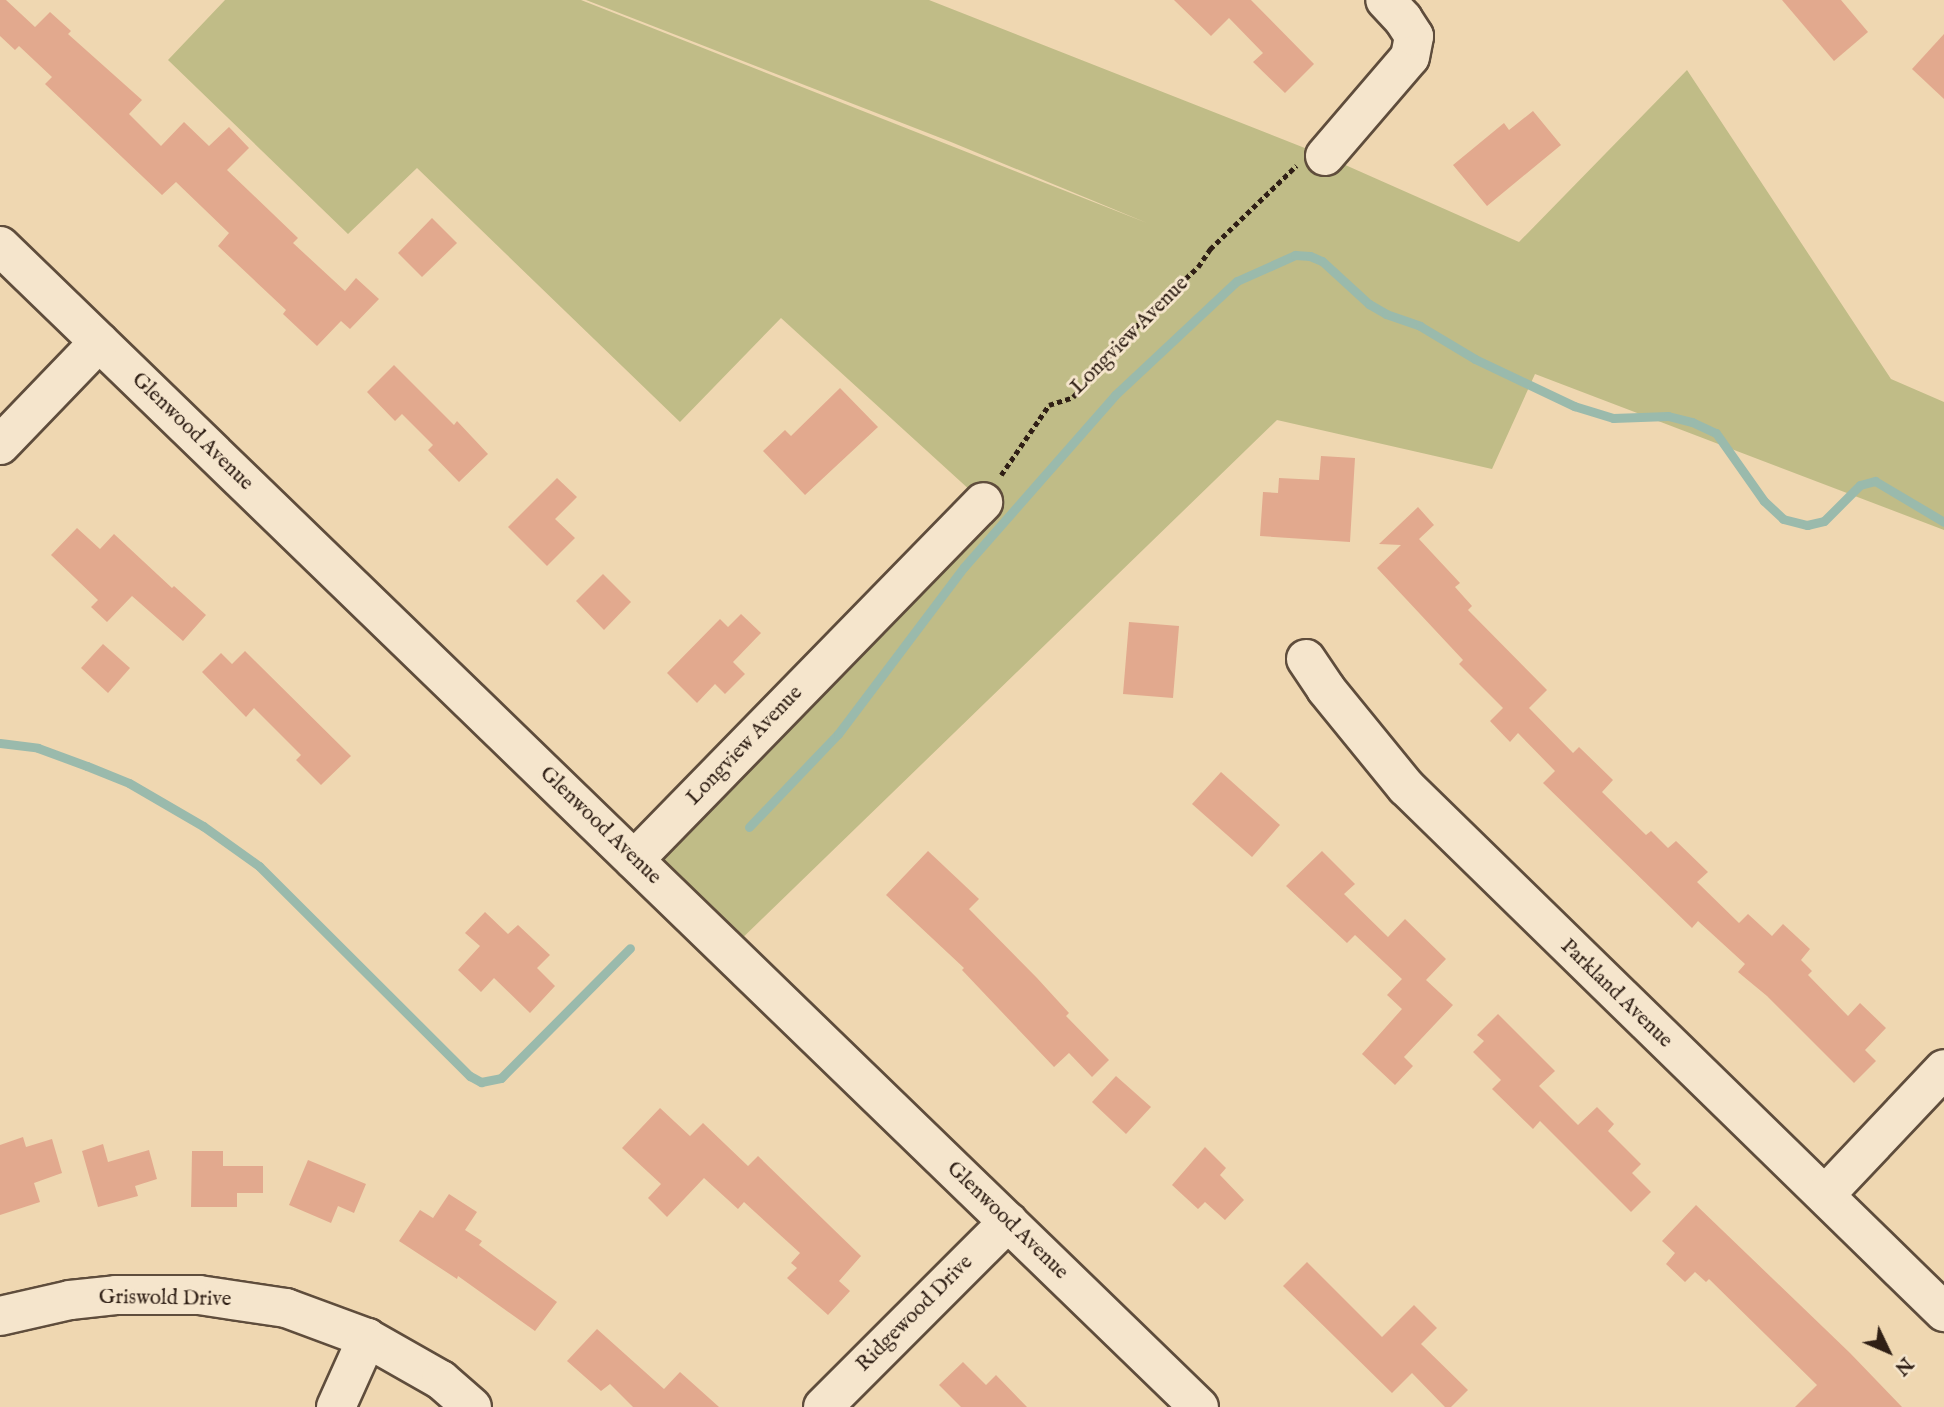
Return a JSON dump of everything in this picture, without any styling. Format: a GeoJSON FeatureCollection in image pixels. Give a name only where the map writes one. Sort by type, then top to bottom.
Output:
{"type":"FeatureCollection","features":[{"type":"Feature","properties":{"kind":"street"},"geometry":{"type":"LineString","coordinates":[[1325,156],[1410,57],[1414,36],[1385,0]]}},
{"type":"Feature","properties":{"kind":"street","name":"Glenwood Avenue"},"geometry":{"type":"LineString","coordinates":[[0,246],[1199,1407]]}},
{"type":"Feature","properties":{"kind":"street"},"geometry":{"type":"LineString","coordinates":[[0,445],[99,342]]}},
{"type":"Feature","properties":{"kind":"street","name":"Longview Avenue"},"geometry":{"type":"LineString","coordinates":[[634,860],[983,502]]}},
{"type":"Feature","properties":{"kind":"street","name":"Parkland Avenue"},"geometry":{"type":"LineString","coordinates":[[1306,659],[1334,700],[1406,787],[1944,1312]]}},
{"type":"Feature","properties":{"kind":"street"},"geometry":{"type":"LineString","coordinates":[[1825,1195],[1944,1069]]}},
{"type":"Feature","properties":{"kind":"street","name":"Ridgewood Drive"},"geometry":{"type":"LineString","coordinates":[[823,1407],[1007,1222]]}},
{"type":"Feature","properties":{"kind":"street","name":"Griswold Drive"},"geometry":{"type":"LineString","coordinates":[[0,1316],[70,1300],[116,1296],[199,1295],[286,1308],[368,1338],[441,1380],[472,1407]]}},
{"type":"Feature","properties":{"kind":"street"},"geometry":{"type":"LineString","coordinates":[[336,1407],[368,1338]]}},
{"type":"Feature","properties":{"kind":"path","name":"Longview Avenue"},"geometry":{"type":"LineString","coordinates":[[983,502],[1049,405],[1073,397],[1148,313],[1198,267],[1210,248],[1287,173],[1312,155],[1325,156]]}},
{"type":"Feature","properties":{"kind":"shaded area"},"geometry":{"type":"Polygon","coordinates":[[[225,0],[581,0],[1147,223],[951,142],[586,0],[929,0],[1325,156],[1519,242],[1687,70],[1891,379],[1944,402],[1944,530],[1535,374],[1492,469],[1277,420],[729,951],[634,860],[983,502],[781,318],[680,422],[417,168],[348,234],[168,60],[225,0]]]}},
{"type":"Feature","properties":{"kind":"building"},"geometry":{"type":"Polygon","coordinates":[[[0,0],[6,0],[35,27],[50,12],[71,31],[68,34],[142,100],[129,114],[161,146],[184,122],[209,146],[229,127],[249,148],[227,170],[298,238],[293,243],[345,291],[356,278],[379,299],[350,329],[341,321],[317,346],[283,314],[286,310],[218,246],[229,233],[176,182],[162,195],[45,84],[52,77],[19,46],[15,50],[0,36],[0,0]]]}},
{"type":"Feature","properties":{"kind":"building"},"geometry":{"type":"Polygon","coordinates":[[[1174,0],[1251,0],[1314,64],[1285,93],[1253,62],[1263,53],[1229,18],[1211,36],[1174,0]]]}},
{"type":"Feature","properties":{"kind":"building"},"geometry":{"type":"Polygon","coordinates":[[[1782,0],[1841,0],[1868,32],[1834,61],[1782,0]]]}},
{"type":"Feature","properties":{"kind":"building"},"geometry":{"type":"Polygon","coordinates":[[[1944,34],[1944,99],[1912,69],[1944,34]]]}},
{"type":"Feature","properties":{"kind":"building"},"geometry":{"type":"Polygon","coordinates":[[[1533,111],[1561,145],[1487,206],[1453,165],[1504,123],[1509,130],[1533,111]]]}},
{"type":"Feature","properties":{"kind":"building"},"geometry":{"type":"Polygon","coordinates":[[[432,218],[457,243],[422,277],[398,253],[432,218]]]}},
{"type":"Feature","properties":{"kind":"building"},"geometry":{"type":"Polygon","coordinates":[[[394,365],[454,425],[457,421],[488,454],[459,482],[428,450],[433,445],[402,414],[395,421],[367,392],[394,365]]]}},
{"type":"Feature","properties":{"kind":"building"},"geometry":{"type":"Polygon","coordinates":[[[840,388],[878,427],[805,495],[763,451],[785,430],[791,436],[840,388]]]}},
{"type":"Feature","properties":{"kind":"building"},"geometry":{"type":"Polygon","coordinates":[[[1321,456],[1355,458],[1350,542],[1260,536],[1263,492],[1278,493],[1279,478],[1319,480],[1321,456]]]}},
{"type":"Feature","properties":{"kind":"building"},"geometry":{"type":"Polygon","coordinates":[[[557,478],[577,497],[555,519],[575,538],[547,566],[508,527],[557,478]]]}},
{"type":"Feature","properties":{"kind":"building"},"geometry":{"type":"Polygon","coordinates":[[[1418,507],[1434,525],[1419,539],[1460,583],[1455,587],[1472,606],[1468,610],[1547,690],[1529,708],[1573,753],[1579,747],[1613,780],[1602,792],[1646,835],[1651,831],[1668,848],[1676,841],[1708,872],[1697,882],[1739,923],[1748,914],[1772,936],[1783,924],[1810,949],[1801,960],[1812,971],[1808,975],[1848,1016],[1860,1003],[1886,1028],[1865,1050],[1876,1061],[1854,1083],[1767,996],[1738,972],[1745,964],[1698,921],[1692,928],[1543,783],[1555,771],[1518,733],[1510,742],[1490,721],[1503,708],[1459,664],[1463,660],[1377,568],[1401,545],[1379,544],[1418,507]]]}},
{"type":"Feature","properties":{"kind":"building"},"geometry":{"type":"Polygon","coordinates":[[[77,528],[100,549],[114,534],[172,588],[174,586],[206,615],[183,641],[132,596],[107,622],[91,607],[98,600],[51,555],[77,528]]]}},
{"type":"Feature","properties":{"kind":"building"},"geometry":{"type":"Polygon","coordinates":[[[603,574],[631,602],[604,630],[576,601],[603,574]]]}},
{"type":"Feature","properties":{"kind":"building"},"geometry":{"type":"Polygon","coordinates":[[[741,614],[761,633],[733,662],[745,674],[725,694],[715,684],[697,703],[667,673],[720,619],[728,627],[741,614]]]}},
{"type":"Feature","properties":{"kind":"building"},"geometry":{"type":"Polygon","coordinates":[[[1129,622],[1179,626],[1173,698],[1123,694],[1129,622]]]}},
{"type":"Feature","properties":{"kind":"building"},"geometry":{"type":"Polygon","coordinates":[[[103,644],[130,668],[108,693],[81,668],[103,644]]]}},
{"type":"Feature","properties":{"kind":"building"},"geometry":{"type":"Polygon","coordinates":[[[245,651],[351,756],[321,785],[296,760],[301,755],[254,708],[246,717],[202,672],[221,653],[232,664],[245,651]]]}},
{"type":"Feature","properties":{"kind":"building"},"geometry":{"type":"Polygon","coordinates":[[[1221,772],[1280,825],[1252,857],[1192,804],[1221,772]]]}},
{"type":"Feature","properties":{"kind":"building"},"geometry":{"type":"Polygon","coordinates":[[[928,851],[979,899],[969,909],[1037,978],[1069,1013],[1066,1016],[1109,1060],[1092,1077],[1069,1053],[1054,1067],[962,970],[964,968],[886,895],[928,851]]]}},
{"type":"Feature","properties":{"kind":"building"},"geometry":{"type":"Polygon","coordinates":[[[1322,851],[1355,884],[1344,894],[1388,937],[1405,919],[1446,959],[1426,980],[1453,1005],[1404,1057],[1413,1066],[1395,1085],[1362,1054],[1402,1009],[1387,995],[1402,979],[1355,935],[1347,943],[1286,886],[1322,851]]]}},
{"type":"Feature","properties":{"kind":"building"},"geometry":{"type":"Polygon","coordinates":[[[485,912],[508,934],[518,925],[550,955],[537,968],[555,986],[530,1013],[494,978],[481,992],[458,970],[480,946],[465,933],[485,912]]]}},
{"type":"Feature","properties":{"kind":"building"},"geometry":{"type":"Polygon","coordinates":[[[1498,1014],[1555,1071],[1539,1086],[1578,1125],[1597,1107],[1614,1124],[1608,1131],[1641,1164],[1632,1173],[1651,1192],[1631,1212],[1540,1121],[1533,1129],[1492,1089],[1501,1080],[1473,1052],[1484,1041],[1477,1035],[1498,1014]]]}},
{"type":"Feature","properties":{"kind":"building"},"geometry":{"type":"Polygon","coordinates":[[[1116,1076],[1151,1107],[1126,1134],[1092,1102],[1116,1076]]]}},
{"type":"Feature","properties":{"kind":"building"},"geometry":{"type":"Polygon","coordinates":[[[660,1108],[690,1136],[703,1123],[748,1166],[758,1156],[861,1256],[839,1281],[850,1291],[828,1315],[787,1278],[797,1268],[791,1263],[800,1253],[744,1202],[738,1209],[704,1178],[667,1217],[648,1198],[661,1184],[622,1148],[660,1108]]]}},
{"type":"Feature","properties":{"kind":"building"},"geometry":{"type":"Polygon","coordinates":[[[23,1137],[26,1147],[52,1139],[62,1173],[34,1183],[40,1202],[0,1215],[0,1145],[23,1137]]]}},
{"type":"Feature","properties":{"kind":"building"},"geometry":{"type":"Polygon","coordinates":[[[103,1144],[108,1162],[149,1150],[157,1179],[135,1186],[138,1196],[98,1207],[82,1151],[103,1144]]]}},
{"type":"Feature","properties":{"kind":"building"},"geometry":{"type":"Polygon","coordinates":[[[1205,1147],[1226,1168],[1220,1175],[1244,1200],[1225,1220],[1205,1202],[1198,1209],[1172,1185],[1205,1147]]]}},
{"type":"Feature","properties":{"kind":"building"},"geometry":{"type":"Polygon","coordinates":[[[192,1151],[223,1151],[223,1166],[263,1166],[263,1193],[237,1193],[237,1207],[191,1207],[192,1151]]]}},
{"type":"Feature","properties":{"kind":"building"},"geometry":{"type":"Polygon","coordinates":[[[308,1160],[366,1184],[354,1213],[338,1206],[331,1223],[289,1205],[308,1160]]]}},
{"type":"Feature","properties":{"kind":"building"},"geometry":{"type":"Polygon","coordinates":[[[449,1194],[477,1212],[465,1230],[482,1241],[479,1245],[557,1302],[535,1331],[458,1276],[457,1279],[399,1241],[420,1210],[433,1218],[449,1194]]]}},
{"type":"Feature","properties":{"kind":"building"},"geometry":{"type":"Polygon","coordinates":[[[1696,1205],[1850,1353],[1902,1407],[1795,1407],[1817,1385],[1709,1279],[1706,1282],[1695,1272],[1685,1282],[1666,1264],[1675,1253],[1662,1241],[1696,1205]]]}},
{"type":"Feature","properties":{"kind":"building"},"geometry":{"type":"Polygon","coordinates":[[[1307,1262],[1382,1337],[1414,1305],[1437,1328],[1421,1344],[1468,1390],[1451,1407],[1445,1407],[1412,1373],[1392,1393],[1283,1286],[1307,1262]]]}},
{"type":"Feature","properties":{"kind":"building"},"geometry":{"type":"Polygon","coordinates":[[[597,1329],[664,1389],[680,1372],[719,1407],[633,1407],[610,1384],[601,1391],[567,1361],[597,1329]]]}},
{"type":"Feature","properties":{"kind":"building"},"geometry":{"type":"Polygon","coordinates":[[[963,1362],[986,1385],[996,1375],[1027,1407],[961,1407],[939,1385],[963,1362]]]}},
{"type":"Feature","properties":{"kind":"waterway"},"geometry":{"type":"LineString","coordinates":[[749,827],[838,734],[964,567],[1115,395],[1237,281],[1295,255],[1310,256],[1322,261],[1369,304],[1386,314],[1420,326],[1475,359],[1574,406],[1613,418],[1668,416],[1692,422],[1716,433],[1764,501],[1783,519],[1807,525],[1824,521],[1860,485],[1875,481],[1944,522]]}},
{"type":"Feature","properties":{"kind":"waterway"},"geometry":{"type":"LineString","coordinates":[[0,743],[38,748],[129,783],[203,826],[259,866],[470,1076],[481,1082],[501,1078],[630,948]]}}]}
